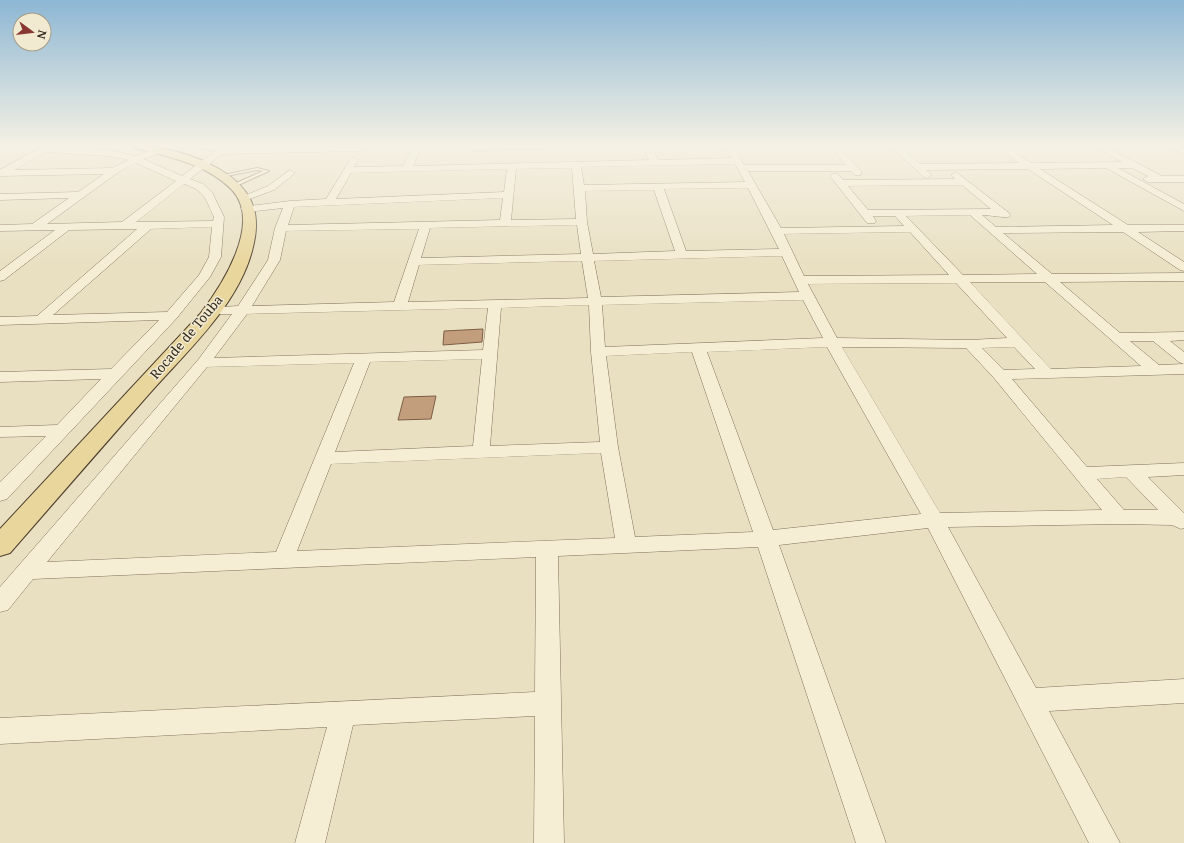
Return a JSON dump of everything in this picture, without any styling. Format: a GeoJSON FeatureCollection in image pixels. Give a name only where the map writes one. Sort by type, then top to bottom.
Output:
{"type":"FeatureCollection","features":[{"type":"Feature","properties":{"kind":"main road"},"geometry":{"type":"LineString","coordinates":[[227,185],[236,192]]}},
{"type":"Feature","properties":{"kind":"main road","name":"Rocade de Touba"},"geometry":{"type":"LineString","coordinates":[[0,546],[189,336],[210,311],[234,277],[242,258],[248,237],[248,222],[236,192]]}},
{"type":"Feature","properties":{"kind":"street"},"geometry":{"type":"LineString","coordinates":[[34,228],[94,185]]}},
{"type":"Feature","properties":{"kind":"street"},"geometry":{"type":"LineString","coordinates":[[124,226],[173,185]]}},
{"type":"Feature","properties":{"kind":"street"},"geometry":{"type":"LineString","coordinates":[[0,494],[171,316],[204,277],[215,257],[219,217],[208,194],[199,185]]}},
{"type":"Feature","properties":{"kind":"street"},"geometry":{"type":"LineString","coordinates":[[236,192],[271,188],[274,185]]}},
{"type":"Feature","properties":{"kind":"street"},"geometry":{"type":"LineString","coordinates":[[330,201],[339,185]]}},
{"type":"Feature","properties":{"kind":"street"},"geometry":{"type":"LineString","coordinates":[[505,223],[509,185]]}},
{"type":"Feature","properties":{"kind":"street"},"geometry":{"type":"LineString","coordinates":[[626,544],[609,447],[598,352],[595,301],[582,222],[580,188],[658,187],[664,185]]}},
{"type":"Feature","properties":{"kind":"street"},"geometry":{"type":"LineString","coordinates":[[751,185],[777,231],[786,252],[832,342],[934,520],[1105,843]]}},
{"type":"Feature","properties":{"kind":"street"},"geometry":{"type":"LineString","coordinates":[[842,185],[878,230]]}},
{"type":"Feature","properties":{"kind":"street"},"geometry":{"type":"LineString","coordinates":[[968,185],[1023,229]]}},
{"type":"Feature","properties":{"kind":"street"},"geometry":{"type":"LineString","coordinates":[[1059,185],[1184,267]]}},
{"type":"Feature","properties":{"kind":"street"},"geometry":{"type":"LineString","coordinates":[[1144,185],[1184,208]]}},
{"type":"Feature","properties":{"kind":"street"},"geometry":{"type":"LineString","coordinates":[[658,187],[682,255]]}},
{"type":"Feature","properties":{"kind":"street"},"geometry":{"type":"LineString","coordinates":[[236,192],[290,204],[330,201],[508,195]]}},
{"type":"Feature","properties":{"kind":"street"},"geometry":{"type":"LineString","coordinates":[[0,197],[80,195]]}},
{"type":"Feature","properties":{"kind":"street"},"geometry":{"type":"LineString","coordinates":[[0,603],[202,363],[242,311],[274,260],[281,228],[290,204]]}},
{"type":"Feature","properties":{"kind":"street"},"geometry":{"type":"LineString","coordinates":[[897,212],[1047,373]]}},
{"type":"Feature","properties":{"kind":"street"},"geometry":{"type":"LineString","coordinates":[[972,212],[1155,370]]}},
{"type":"Feature","properties":{"kind":"street"},"geometry":{"type":"LineString","coordinates":[[863,213],[1002,212]]}},
{"type":"Feature","properties":{"kind":"street"},"geometry":{"type":"LineString","coordinates":[[281,228],[582,222]]}},
{"type":"Feature","properties":{"kind":"street"},"geometry":{"type":"LineString","coordinates":[[0,228],[219,224]]}},
{"type":"Feature","properties":{"kind":"street"},"geometry":{"type":"LineString","coordinates":[[40,320],[148,225]]}},
{"type":"Feature","properties":{"kind":"street"},"geometry":{"type":"LineString","coordinates":[[400,305],[426,225]]}},
{"type":"Feature","properties":{"kind":"street"},"geometry":{"type":"LineString","coordinates":[[0,277],[66,227]]}},
{"type":"Feature","properties":{"kind":"street"},"geometry":{"type":"LineString","coordinates":[[992,230],[1184,228]]}},
{"type":"Feature","properties":{"kind":"street"},"geometry":{"type":"LineString","coordinates":[[777,231],[913,229]]}},
{"type":"Feature","properties":{"kind":"street"},"geometry":{"type":"LineString","coordinates":[[414,262],[786,252]]}},
{"type":"Feature","properties":{"kind":"street"},"geometry":{"type":"LineString","coordinates":[[210,311],[595,301],[958,279],[1184,277]]}},
{"type":"Feature","properties":{"kind":"street"},"geometry":{"type":"LineString","coordinates":[[481,452],[495,304]]}},
{"type":"Feature","properties":{"kind":"street"},"geometry":{"type":"LineString","coordinates":[[0,321],[171,316]]}},
{"type":"Feature","properties":{"kind":"street"},"geometry":{"type":"LineString","coordinates":[[1116,337],[1184,336]]}},
{"type":"Feature","properties":{"kind":"street"},"geometry":{"type":"LineString","coordinates":[[1157,337],[1184,359]]}},
{"type":"Feature","properties":{"kind":"street"},"geometry":{"type":"LineString","coordinates":[[598,352],[832,342],[970,344],[1019,342]]}},
{"type":"Feature","properties":{"kind":"street"},"geometry":{"type":"LineString","coordinates":[[970,344],[1000,375],[1119,516]]}},
{"type":"Feature","properties":{"kind":"street"},"geometry":{"type":"LineString","coordinates":[[698,348],[871,843]]}},
{"type":"Feature","properties":{"kind":"street"},"geometry":{"type":"LineString","coordinates":[[202,363],[491,354]]}},
{"type":"Feature","properties":{"kind":"street"},"geometry":{"type":"LineString","coordinates":[[283,560],[364,358]]}},
{"type":"Feature","properties":{"kind":"street"},"geometry":{"type":"LineString","coordinates":[[1000,375],[1184,370]]}},
{"type":"Feature","properties":{"kind":"street"},"geometry":{"type":"LineString","coordinates":[[0,377],[114,374]]}},
{"type":"Feature","properties":{"kind":"street"},"geometry":{"type":"LineString","coordinates":[[0,432],[61,430]]}},
{"type":"Feature","properties":{"kind":"street"},"geometry":{"type":"LineString","coordinates":[[324,458],[609,447]]}},
{"type":"Feature","properties":{"kind":"street"},"geometry":{"type":"LineString","coordinates":[[1082,473],[1184,469]]}},
{"type":"Feature","properties":{"kind":"street"},"geometry":{"type":"LineString","coordinates":[[1132,472],[1180,522]]}},
{"type":"Feature","properties":{"kind":"street"},"geometry":{"type":"LineString","coordinates":[[26,571],[766,539],[934,520],[1119,516],[1180,522]]}},
{"type":"Feature","properties":{"kind":"street"},"geometry":{"type":"LineString","coordinates":[[547,548],[549,843]]}},
{"type":"Feature","properties":{"kind":"street"},"geometry":{"type":"LineString","coordinates":[[1029,700],[1184,691]]}},
{"type":"Feature","properties":{"kind":"street"},"geometry":{"type":"LineString","coordinates":[[0,731],[549,703]]}},
{"type":"Feature","properties":{"kind":"street"},"geometry":{"type":"LineString","coordinates":[[310,843],[343,714]]}},
{"type":"Feature","properties":{"kind":"lane"},"geometry":{"type":"LineString","coordinates":[[236,192],[242,185]]}},
{"type":"Feature","properties":{"kind":"lane"},"geometry":{"type":"LineString","coordinates":[[236,192],[246,185]]}},
{"type":"Feature","properties":{"kind":"building"},"geometry":{"type":"Polygon","coordinates":[[[483,329],[482,342],[443,345],[444,331],[483,329]]]}},
{"type":"Feature","properties":{"kind":"building"},"geometry":{"type":"Polygon","coordinates":[[[436,396],[431,419],[398,420],[404,397],[436,396]]]}}]}
